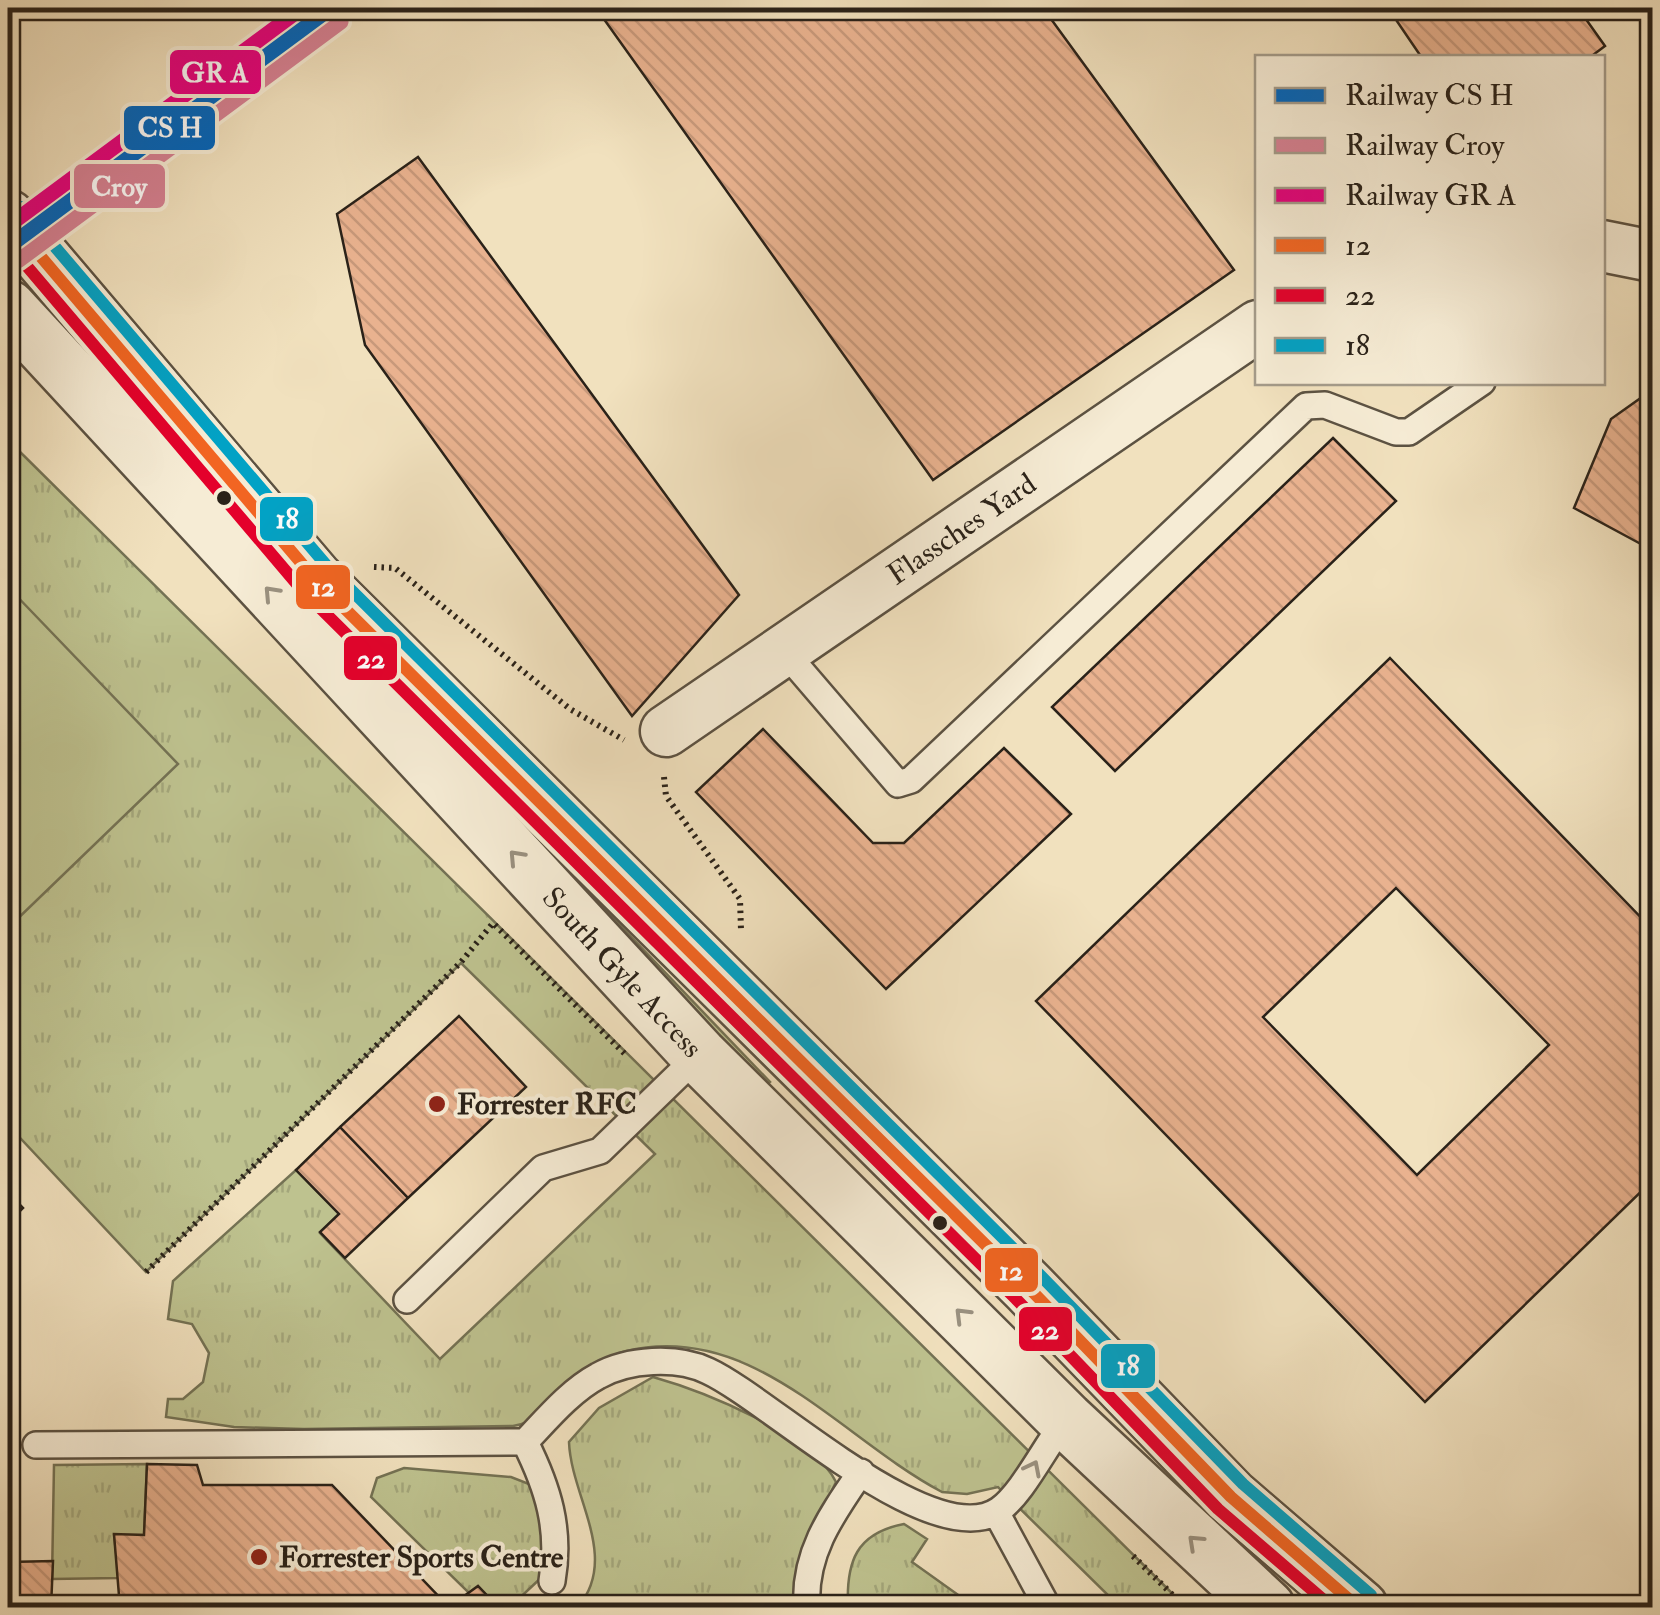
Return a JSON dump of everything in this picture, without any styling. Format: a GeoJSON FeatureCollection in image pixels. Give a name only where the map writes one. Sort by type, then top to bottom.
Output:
{"type":"FeatureCollection","features":[{"type":"Feature","properties":{"kind":"street","name":"South Gyle Access"},"geometry":{"type":"LineString","coordinates":[[8,218],[314,578],[1028,1287],[1231,1497],[1360,1608]]}},
{"type":"Feature","properties":{"kind":"street"},"geometry":{"type":"LineString","coordinates":[[1605,247],[1652,256]]}},
{"type":"Feature","properties":{"kind":"street","name":"South Gyle Access"},"geometry":{"type":"LineString","coordinates":[[8,308],[698,1055],[1066,1420],[1267,1608]]}},
{"type":"Feature","properties":{"kind":"street","name":"Flassches Yard"},"geometry":{"type":"LineString","coordinates":[[666,731],[1255,328]]}},
{"type":"Feature","properties":{"kind":"lane"},"geometry":{"type":"LineString","coordinates":[[782,650],[898,784],[911,780],[1301,394],[1396,432],[1409,432],[1478,385]]}},
{"type":"Feature","properties":{"kind":"lane"},"geometry":{"type":"LineString","coordinates":[[407,1300],[543,1168],[600,1151],[698,1055]]}},
{"type":"Feature","properties":{"kind":"lane"},"geometry":{"type":"LineString","coordinates":[[36,1445],[525,1442],[598,1375],[653,1360],[706,1369],[861,1472],[932,1512],[966,1520],[996,1512],[1023,1488],[1036,1459],[1066,1420]]}},
{"type":"Feature","properties":{"kind":"lane"},"geometry":{"type":"LineString","coordinates":[[525,1442],[546,1484],[553,1514],[558,1548],[552,1581]]}},
{"type":"Feature","properties":{"kind":"lane"},"geometry":{"type":"LineString","coordinates":[[807,1608],[812,1555],[826,1522],[861,1472]]}},
{"type":"Feature","properties":{"kind":"lane"},"geometry":{"type":"LineString","coordinates":[[996,1512],[1048,1608]]}},
{"type":"Feature","properties":{"kind":"path"},"geometry":{"type":"LineString","coordinates":[[314,578],[395,568],[593,725],[630,742],[666,731],[661,756],[666,796],[740,900],[741,938],[709,972]]}},
{"type":"Feature","properties":{"kind":"path"},"geometry":{"type":"LineString","coordinates":[[146,1272],[461,962],[493,923]]}},
{"type":"Feature","properties":{"kind":"green space"},"geometry":{"type":"Polygon","coordinates":[[[8,440],[1186,1607],[1120,1607],[998,1487],[967,1494],[942,1492],[793,1390],[755,1368],[715,1353],[672,1346],[626,1351],[596,1367],[543,1413],[513,1426],[304,1429],[234,1427],[166,1417],[168,1399],[183,1399],[203,1382],[209,1353],[192,1324],[168,1319],[173,1281],[296,1170],[339,1214],[320,1233],[440,1359],[655,1154],[461,963],[146,1272],[8,1125],[8,440]]]}},
{"type":"Feature","properties":{"kind":"green space"},"geometry":{"type":"Polygon","coordinates":[[[8,587],[178,764],[8,928],[8,587]]]}},
{"type":"Feature","properties":{"kind":"green space"},"geometry":{"type":"Polygon","coordinates":[[[546,848],[770,1082],[762,1089],[536,860],[546,848]]]}},
{"type":"Feature","properties":{"kind":"green space"},"geometry":{"type":"Polygon","coordinates":[[[653,1377],[755,1417],[805,1448],[836,1482],[805,1545],[796,1607],[578,1607],[590,1588],[595,1568],[594,1547],[569,1442],[599,1408],[653,1377]]]}},
{"type":"Feature","properties":{"kind":"green space"},"geometry":{"type":"Polygon","coordinates":[[[147,1464],[144,1535],[114,1535],[119,1578],[52,1579],[54,1465],[147,1464]]]}},
{"type":"Feature","properties":{"kind":"green space"},"geometry":{"type":"Polygon","coordinates":[[[404,1468],[511,1477],[529,1484],[554,1521],[544,1575],[510,1607],[499,1607],[478,1587],[469,1593],[371,1497],[377,1478],[404,1468]]]}},
{"type":"Feature","properties":{"kind":"green space"},"geometry":{"type":"Polygon","coordinates":[[[904,1524],[927,1539],[912,1562],[975,1607],[848,1607],[849,1576],[857,1552],[875,1534],[904,1524]]]}},
{"type":"Feature","properties":{"kind":"green space"},"geometry":{"type":"Polygon","coordinates":[[[51,1600],[120,1601],[120,1607],[51,1608],[51,1600]]]}},
{"type":"Feature","properties":{"kind":"building"},"geometry":{"type":"Polygon","coordinates":[[[596,8],[1043,8],[1234,270],[933,480],[596,8]]]}},
{"type":"Feature","properties":{"kind":"building"},"geometry":{"type":"Polygon","coordinates":[[[1388,8],[1578,8],[1605,46],[1593,55],[1420,55],[1388,8]]]}},
{"type":"Feature","properties":{"kind":"building"},"geometry":{"type":"Polygon","coordinates":[[[1639,8],[1652,8],[1652,27],[1639,8]]]}},
{"type":"Feature","properties":{"kind":"building"},"geometry":{"type":"Polygon","coordinates":[[[418,157],[739,595],[632,716],[365,345],[337,214],[418,157]]]}},
{"type":"Feature","properties":{"kind":"building"},"geometry":{"type":"Polygon","coordinates":[[[1652,390],[1652,550],[1574,508],[1611,419],[1652,390]]]}},
{"type":"Feature","properties":{"kind":"building"},"geometry":{"type":"Polygon","coordinates":[[[1333,438],[1396,501],[1115,771],[1052,707],[1333,438]]]}},
{"type":"Feature","properties":{"kind":"building"},"geometry":{"type":"Polygon","coordinates":[[[1390,658],[1652,929],[1652,1181],[1425,1402],[1036,1001],[1390,658]],[[1396,888],[1263,1017],[1417,1175],[1549,1045],[1396,888]]]}},
{"type":"Feature","properties":{"kind":"building"},"geometry":{"type":"Polygon","coordinates":[[[763,729],[873,843],[904,843],[1004,748],[1071,814],[886,989],[696,792],[763,729]]]}},
{"type":"Feature","properties":{"kind":"building"},"geometry":{"type":"Polygon","coordinates":[[[459,1016],[526,1087],[408,1198],[340,1127],[459,1016]]]}},
{"type":"Feature","properties":{"kind":"building"},"geometry":{"type":"Polygon","coordinates":[[[340,1127],[408,1198],[345,1258],[320,1232],[339,1214],[296,1170],[340,1127]]]}},
{"type":"Feature","properties":{"kind":"building"},"geometry":{"type":"Polygon","coordinates":[[[8,1192],[23,1208],[8,1223],[8,1192]]]}},
{"type":"Feature","properties":{"kind":"building","name":"Forrester Sports Centre"},"geometry":{"type":"Polygon","coordinates":[[[147,1464],[197,1465],[203,1485],[332,1485],[449,1607],[478,1586],[499,1608],[120,1608],[114,1534],[144,1535],[147,1464]]]}},
{"type":"Feature","properties":{"kind":"building"},"geometry":{"type":"Polygon","coordinates":[[[53,1561],[51,1608],[8,1608],[8,1562],[53,1561]]]}},
{"type":"Feature","properties":{"kind":"transit line"},"geometry":{"type":"LineString","coordinates":[[8,226],[302,8]]}},
{"type":"Feature","properties":{"kind":"transit line"},"geometry":{"type":"LineString","coordinates":[[8,247],[331,8]]}},
{"type":"Feature","properties":{"kind":"transit line","name":"18"},"geometry":{"type":"LineString","coordinates":[[21,207],[327,566],[1040,1275],[1243,1484],[1371,1595]]}},
{"type":"Feature","properties":{"kind":"transit line","name":"12"},"geometry":{"type":"LineString","coordinates":[[8,218],[314,578],[1028,1287],[1231,1497],[1359,1608]]}},
{"type":"Feature","properties":{"kind":"transit line","name":"22"},"geometry":{"type":"LineString","coordinates":[[8,244],[302,590],[1016,1299],[1218,1509],[1333,1608]]}},
{"type":"Feature","properties":{"kind":"rail line","name":"Croy"},"geometry":{"type":"LineString","coordinates":[[18,261],[341,22]]}},
{"type":"Feature","properties":{"kind":"place","name":"Forrester RFC"},"geometry":{"type":"Point","coordinates":[437,1104]}},
{"type":"Feature","properties":{"kind":"place","name":"Forrester Sports Centre"},"geometry":{"type":"Point","coordinates":[259,1557]}}]}
